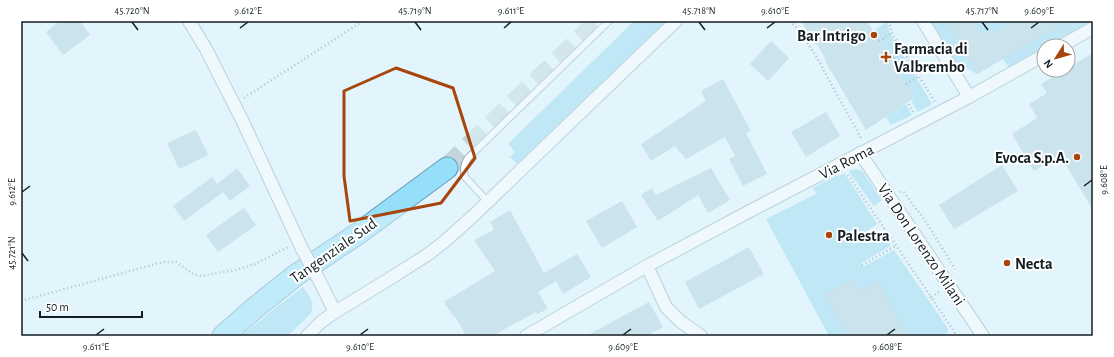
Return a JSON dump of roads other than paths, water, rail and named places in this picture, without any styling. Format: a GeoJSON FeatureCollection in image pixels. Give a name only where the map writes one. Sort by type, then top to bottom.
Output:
{"type":"FeatureCollection","features":[{"type":"Feature","properties":{"kind":"highway","name":"Tangenziale Sud"},"geometry":{"type":"LineString","coordinates":[[223,336],[288,281],[359,233],[447,168]]}},
{"type":"Feature","properties":{"kind":"street"},"geometry":{"type":"LineString","coordinates":[[189,21],[206,50],[243,122],[300,245],[335,312]]}},
{"type":"Feature","properties":{"kind":"street"},"geometry":{"type":"LineString","coordinates":[[307,336],[321,322],[335,312],[427,255],[444,242],[488,202],[676,21]]}},
{"type":"Feature","properties":{"kind":"street"},"geometry":{"type":"LineString","coordinates":[[923,21],[969,97]]}},
{"type":"Feature","properties":{"kind":"street"},"geometry":{"type":"LineString","coordinates":[[1075,38],[1093,28]]}},
{"type":"Feature","properties":{"kind":"street","name":"Via Roma"},"geometry":{"type":"LineString","coordinates":[[526,336],[647,266],[969,97],[1036,59]]}},
{"type":"Feature","properties":{"kind":"street","name":"Via Don Lorenzo Milani"},"geometry":{"type":"LineString","coordinates":[[860,153],[984,336]]}},
{"type":"Feature","properties":{"kind":"street"},"geometry":{"type":"LineString","coordinates":[[647,266],[666,307],[681,322],[701,336]]}},
{"type":"Feature","properties":{"kind":"lane"},"geometry":{"type":"LineString","coordinates":[[488,202],[466,177],[464,166],[468,158],[609,21]]}},
{"type":"Feature","properties":{"kind":"tunnel"},"geometry":{"type":"LineString","coordinates":[[447,168],[600,21]]}},
{"type":"Feature","properties":{"kind":"place","name":"Bar Intrigo"},"geometry":{"type":"Point","coordinates":[874,35]}},
{"type":"Feature","properties":{"kind":"place","name":"Farmacia di Valbrembo"},"geometry":{"type":"Point","coordinates":[886,57]}},
{"type":"Feature","properties":{"kind":"place","name":"Evoca S.p.A."},"geometry":{"type":"Point","coordinates":[1077,157]}},
{"type":"Feature","properties":{"kind":"place","name":"Palestra"},"geometry":{"type":"Point","coordinates":[829,235]}},
{"type":"Feature","properties":{"kind":"place","name":"Necta"},"geometry":{"type":"Point","coordinates":[1007,263]}}]}
